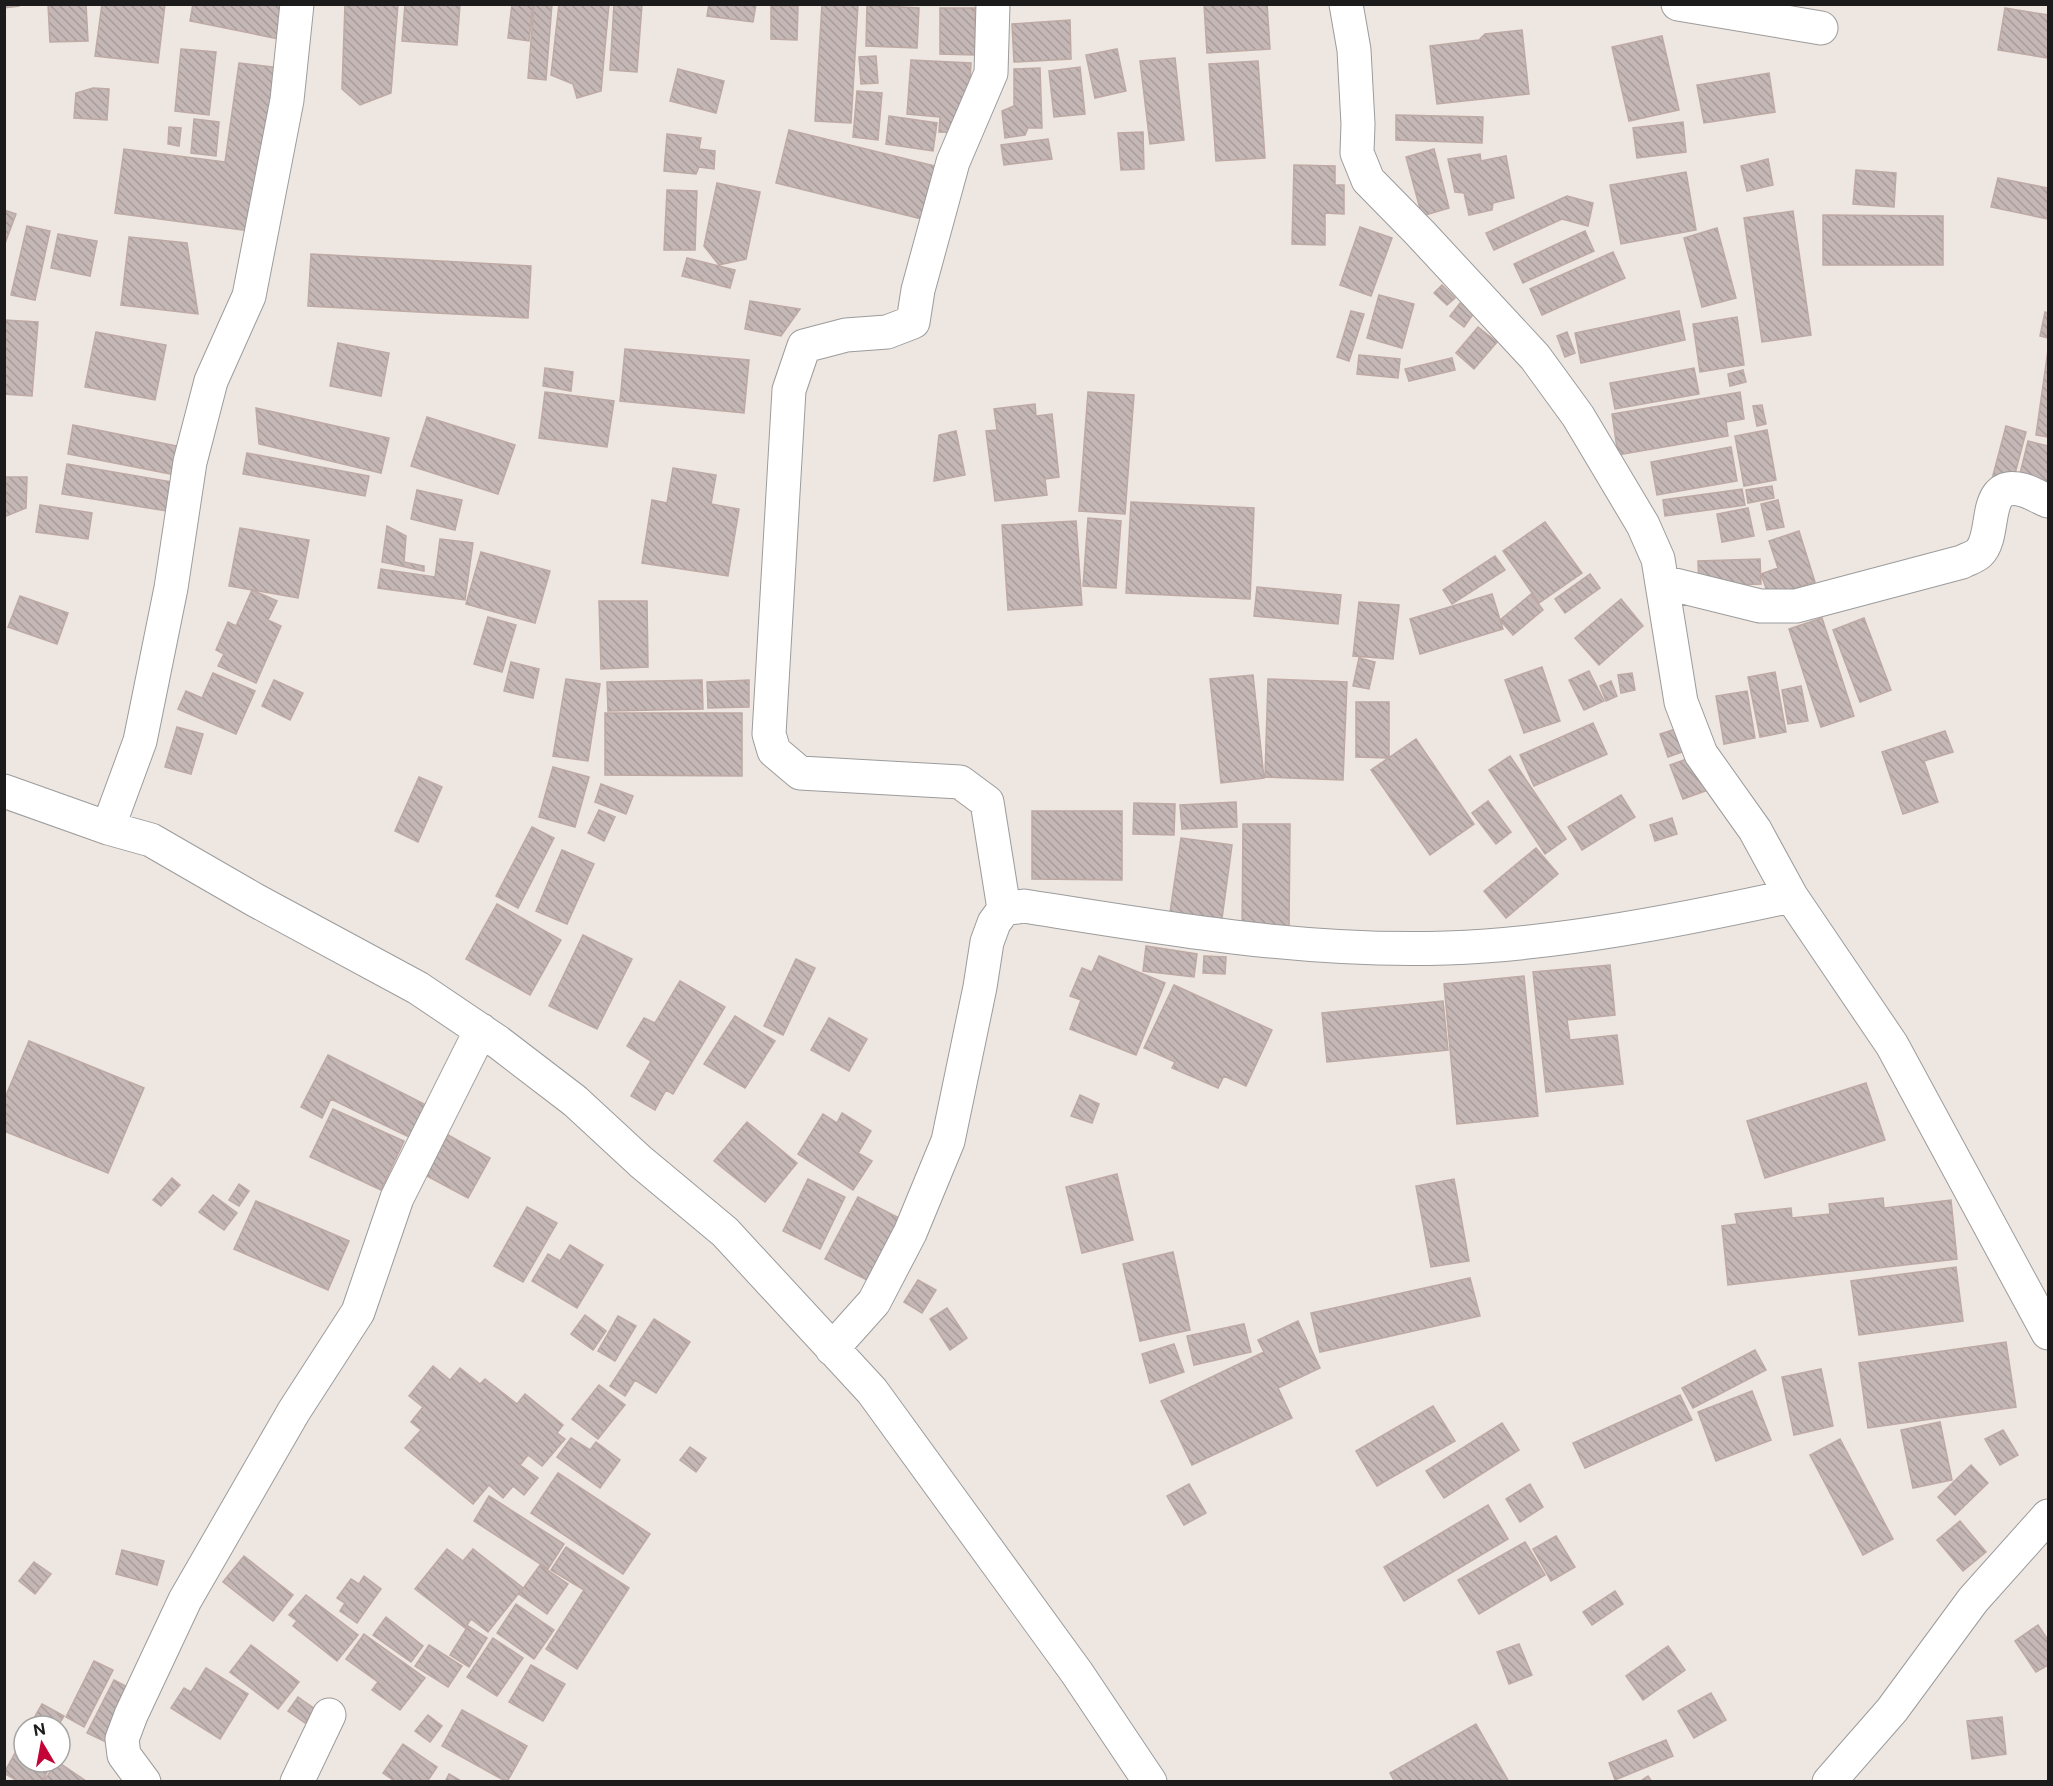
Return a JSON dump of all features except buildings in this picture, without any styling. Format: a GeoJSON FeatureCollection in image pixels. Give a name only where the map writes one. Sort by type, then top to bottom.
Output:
{"type":"FeatureCollection","features":[{"type":"Feature","properties":{"kind":"street"},"geometry":{"type":"LineString","coordinates":[[108,828],[140,741],[171,588],[190,462],[211,381],[249,296],[286,100],[297,4]]}},
{"type":"Feature","properties":{"kind":"street"},"geometry":{"type":"LineString","coordinates":[[832,1349],[874,1302],[910,1233],[948,1141],[987,942],[994,923],[1004,909],[987,802],[960,782],[800,773],[774,751],[769,734],[789,390],[804,346],[846,335],[887,332],[912,322],[918,290],[953,162],[991,73],[993,4]]}},
{"type":"Feature","properties":{"kind":"street"},"geometry":{"type":"LineString","coordinates":[[1346,4],[1354,50],[1358,123],[1357,153],[1368,180],[1535,357],[1578,416],[1642,525],[1658,559],[1681,702],[1701,754],[1755,830],[1791,896],[1892,1045],[2049,1333]]}},
{"type":"Feature","properties":{"kind":"street"},"geometry":{"type":"LineString","coordinates":[[1678,4],[1821,28]]}},
{"type":"Feature","properties":{"kind":"street"},"geometry":{"type":"LineString","coordinates":[[1663,582],[1760,606],[1796,606],[1962,562],[1978,554],[1986,542],[1995,500],[1999,493],[2006,489],[2022,490],[2049,501]]}},
{"type":"Feature","properties":{"kind":"street"},"geometry":{"type":"LineString","coordinates":[[4,791],[108,828],[151,840],[255,900],[418,988],[481,1030],[575,1101],[641,1162],[724,1232],[872,1391],[1077,1673],[1150,1782]]}},
{"type":"Feature","properties":{"kind":"street"},"geometry":{"type":"LineString","coordinates":[[1004,909],[1024,906],[1277,942],[1334,946],[1448,948],[1550,939],[1699,916],[1791,896]]}},
{"type":"Feature","properties":{"kind":"street"},"geometry":{"type":"LineString","coordinates":[[144,1782],[124,1755],[122,1739],[130,1715],[185,1600],[294,1411],[358,1312],[397,1198],[481,1030]]}},
{"type":"Feature","properties":{"kind":"street"},"geometry":{"type":"LineString","coordinates":[[1829,1782],[1892,1710],[1973,1600],[2049,1516]]}},
{"type":"Feature","properties":{"kind":"street"},"geometry":{"type":"LineString","coordinates":[[297,1782],[329,1715]]}}]}
